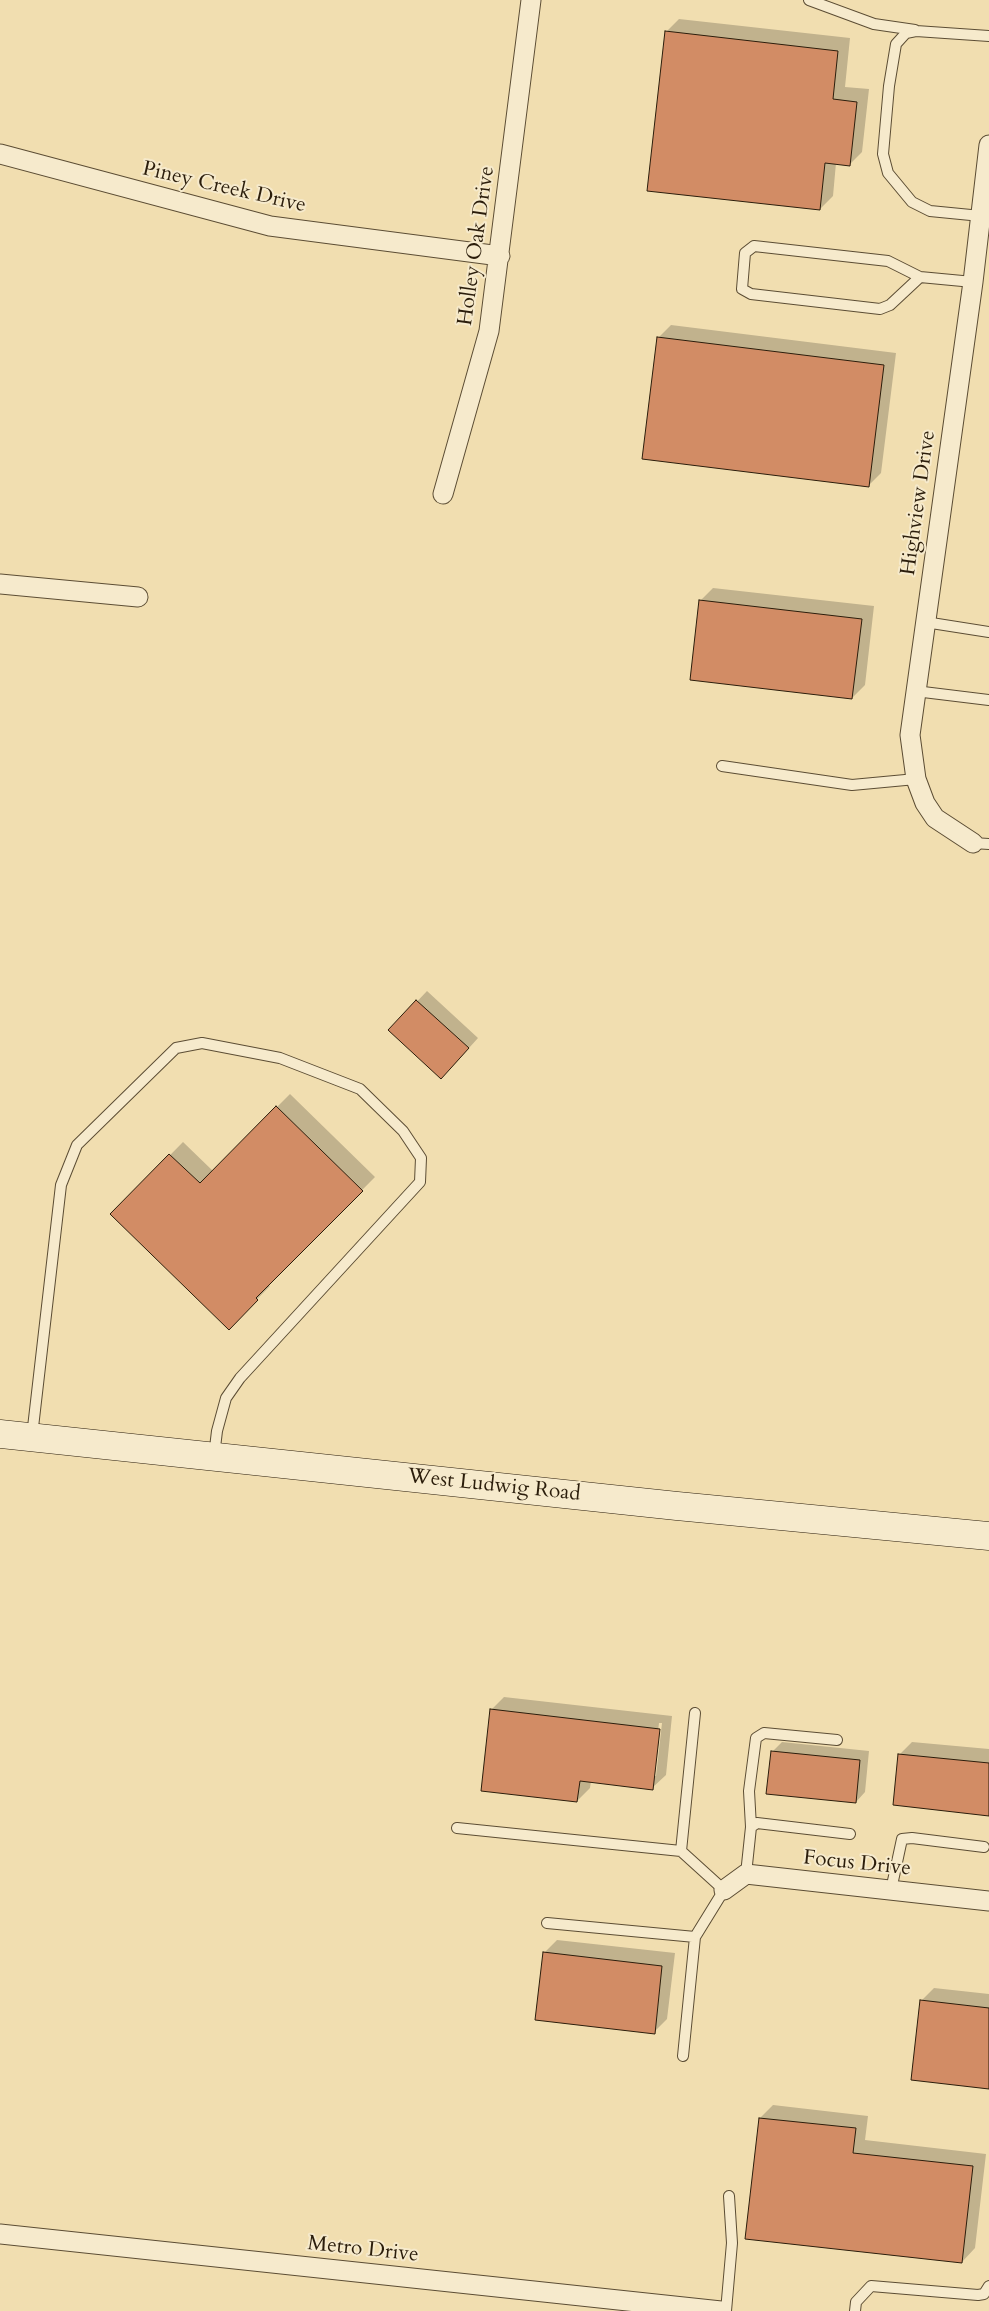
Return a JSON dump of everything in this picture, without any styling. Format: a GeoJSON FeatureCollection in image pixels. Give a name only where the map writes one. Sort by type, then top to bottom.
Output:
{"type":"FeatureCollection","features":[{"type":"Feature","properties":{"kind":"main road","name":"West Ludwig Road"},"geometry":{"type":"LineString","coordinates":[[0,1434],[678,1506],[989,1536]]}},
{"type":"Feature","properties":{"kind":"street","name":"Holley Oak Drive"},"geometry":{"type":"LineString","coordinates":[[443,494],[489,331],[531,0]]}},
{"type":"Feature","properties":{"kind":"street","name":"Highview Drive"},"geometry":{"type":"LineString","coordinates":[[981,844],[935,818],[925,803],[916,779],[910,735],[925,622],[981,283],[981,216],[989,149]]}},
{"type":"Feature","properties":{"kind":"street","name":"Piney Creek Drive"},"geometry":{"type":"LineString","coordinates":[[0,154],[270,226],[500,256]]}},
{"type":"Feature","properties":{"kind":"street"},"geometry":{"type":"LineString","coordinates":[[0,584],[138,597]]}},
{"type":"Feature","properties":{"kind":"street"},"geometry":{"type":"LineString","coordinates":[[724,1890],[746,1874]]}},
{"type":"Feature","properties":{"kind":"street","name":"Focus Drive"},"geometry":{"type":"LineString","coordinates":[[746,1874],[989,1901]]}},
{"type":"Feature","properties":{"kind":"street","name":"Metro Drive"},"geometry":{"type":"LineString","coordinates":[[0,2234],[625,2306],[721,2311]]}},
{"type":"Feature","properties":{"kind":"lane"},"geometry":{"type":"LineString","coordinates":[[809,0],[874,24],[916,30],[989,36]]}},
{"type":"Feature","properties":{"kind":"lane"},"geometry":{"type":"LineString","coordinates":[[916,30],[906,33],[896,44],[889,86],[883,154],[888,173],[912,202],[930,211],[981,216]]}},
{"type":"Feature","properties":{"kind":"lane"},"geometry":{"type":"LineString","coordinates":[[920,277],[890,305],[880,309],[751,294],[742,289],[745,253],[754,246],[888,261],[920,277],[981,283]]}},
{"type":"Feature","properties":{"kind":"lane"},"geometry":{"type":"LineString","coordinates":[[925,622],[989,632]]}},
{"type":"Feature","properties":{"kind":"lane"},"geometry":{"type":"LineString","coordinates":[[916,691],[989,700]]}},
{"type":"Feature","properties":{"kind":"lane"},"geometry":{"type":"LineString","coordinates":[[722,766],[852,785],[916,779]]}},
{"type":"Feature","properties":{"kind":"lane"},"geometry":{"type":"LineString","coordinates":[[32,1437],[61,1185],[77,1145],[176,1048],[202,1043],[280,1058],[360,1089],[403,1131],[421,1158],[420,1182],[240,1378],[226,1398],[217,1431],[214,1456]]}},
{"type":"Feature","properties":{"kind":"lane"},"geometry":{"type":"LineString","coordinates":[[682,1851],[695,1714]]}},
{"type":"Feature","properties":{"kind":"lane"},"geometry":{"type":"LineString","coordinates":[[746,1874],[751,1827],[749,1791],[756,1738],[764,1733],[837,1740]]}},
{"type":"Feature","properties":{"kind":"lane"},"geometry":{"type":"LineString","coordinates":[[751,1827],[757,1823],[850,1834]]}},
{"type":"Feature","properties":{"kind":"lane"},"geometry":{"type":"LineString","coordinates":[[457,1828],[682,1851],[724,1890],[695,1937],[683,2056]]}},
{"type":"Feature","properties":{"kind":"lane"},"geometry":{"type":"LineString","coordinates":[[892,1890],[902,1839],[912,1838],[984,1847]]}},
{"type":"Feature","properties":{"kind":"lane"},"geometry":{"type":"LineString","coordinates":[[546,1923],[695,1937]]}},
{"type":"Feature","properties":{"kind":"lane"},"geometry":{"type":"LineString","coordinates":[[726,2311],[732,2242],[729,2196]]}},
{"type":"Feature","properties":{"kind":"lane"},"geometry":{"type":"LineString","coordinates":[[854,2311],[856,2302],[871,2286],[978,2295],[984,2294],[989,2286]]}},
{"type":"Feature","properties":{"kind":"building"},"geometry":{"type":"Polygon","coordinates":[[[665,31],[838,51],[833,99],[857,102],[850,166],[825,163],[820,210],[647,191],[665,31]]]}},
{"type":"Feature","properties":{"kind":"building"},"geometry":{"type":"Polygon","coordinates":[[[657,337],[884,365],[869,487],[642,459],[657,337]]]}},
{"type":"Feature","properties":{"kind":"building"},"geometry":{"type":"Polygon","coordinates":[[[699,600],[862,619],[852,699],[690,680],[699,600]]]}},
{"type":"Feature","properties":{"kind":"building"},"geometry":{"type":"Polygon","coordinates":[[[416,1000],[469,1048],[441,1079],[388,1030],[416,1000]]]}},
{"type":"Feature","properties":{"kind":"building"},"geometry":{"type":"Polygon","coordinates":[[[276,1106],[363,1191],[256,1298],[258,1300],[229,1330],[110,1214],[169,1154],[200,1183],[276,1106]]]}},
{"type":"Feature","properties":{"kind":"building"},"geometry":{"type":"Polygon","coordinates":[[[490,1709],[660,1729],[653,1790],[580,1781],[577,1802],[481,1791],[490,1709]]]}},
{"type":"Feature","properties":{"kind":"building"},"geometry":{"type":"Polygon","coordinates":[[[771,1751],[860,1760],[856,1803],[766,1794],[771,1751]]]}},
{"type":"Feature","properties":{"kind":"building"},"geometry":{"type":"Polygon","coordinates":[[[898,1754],[989,1763],[989,1816],[893,1805],[898,1754]]]}},
{"type":"Feature","properties":{"kind":"building"},"geometry":{"type":"Polygon","coordinates":[[[543,1952],[662,1966],[655,2034],[535,2020],[543,1952]]]}},
{"type":"Feature","properties":{"kind":"building"},"geometry":{"type":"Polygon","coordinates":[[[920,2000],[989,2008],[989,2089],[911,2080],[920,2000]]]}},
{"type":"Feature","properties":{"kind":"building"},"geometry":{"type":"Polygon","coordinates":[[[759,2118],[856,2128],[853,2153],[973,2166],[962,2263],[745,2239],[759,2118]]]}}]}
